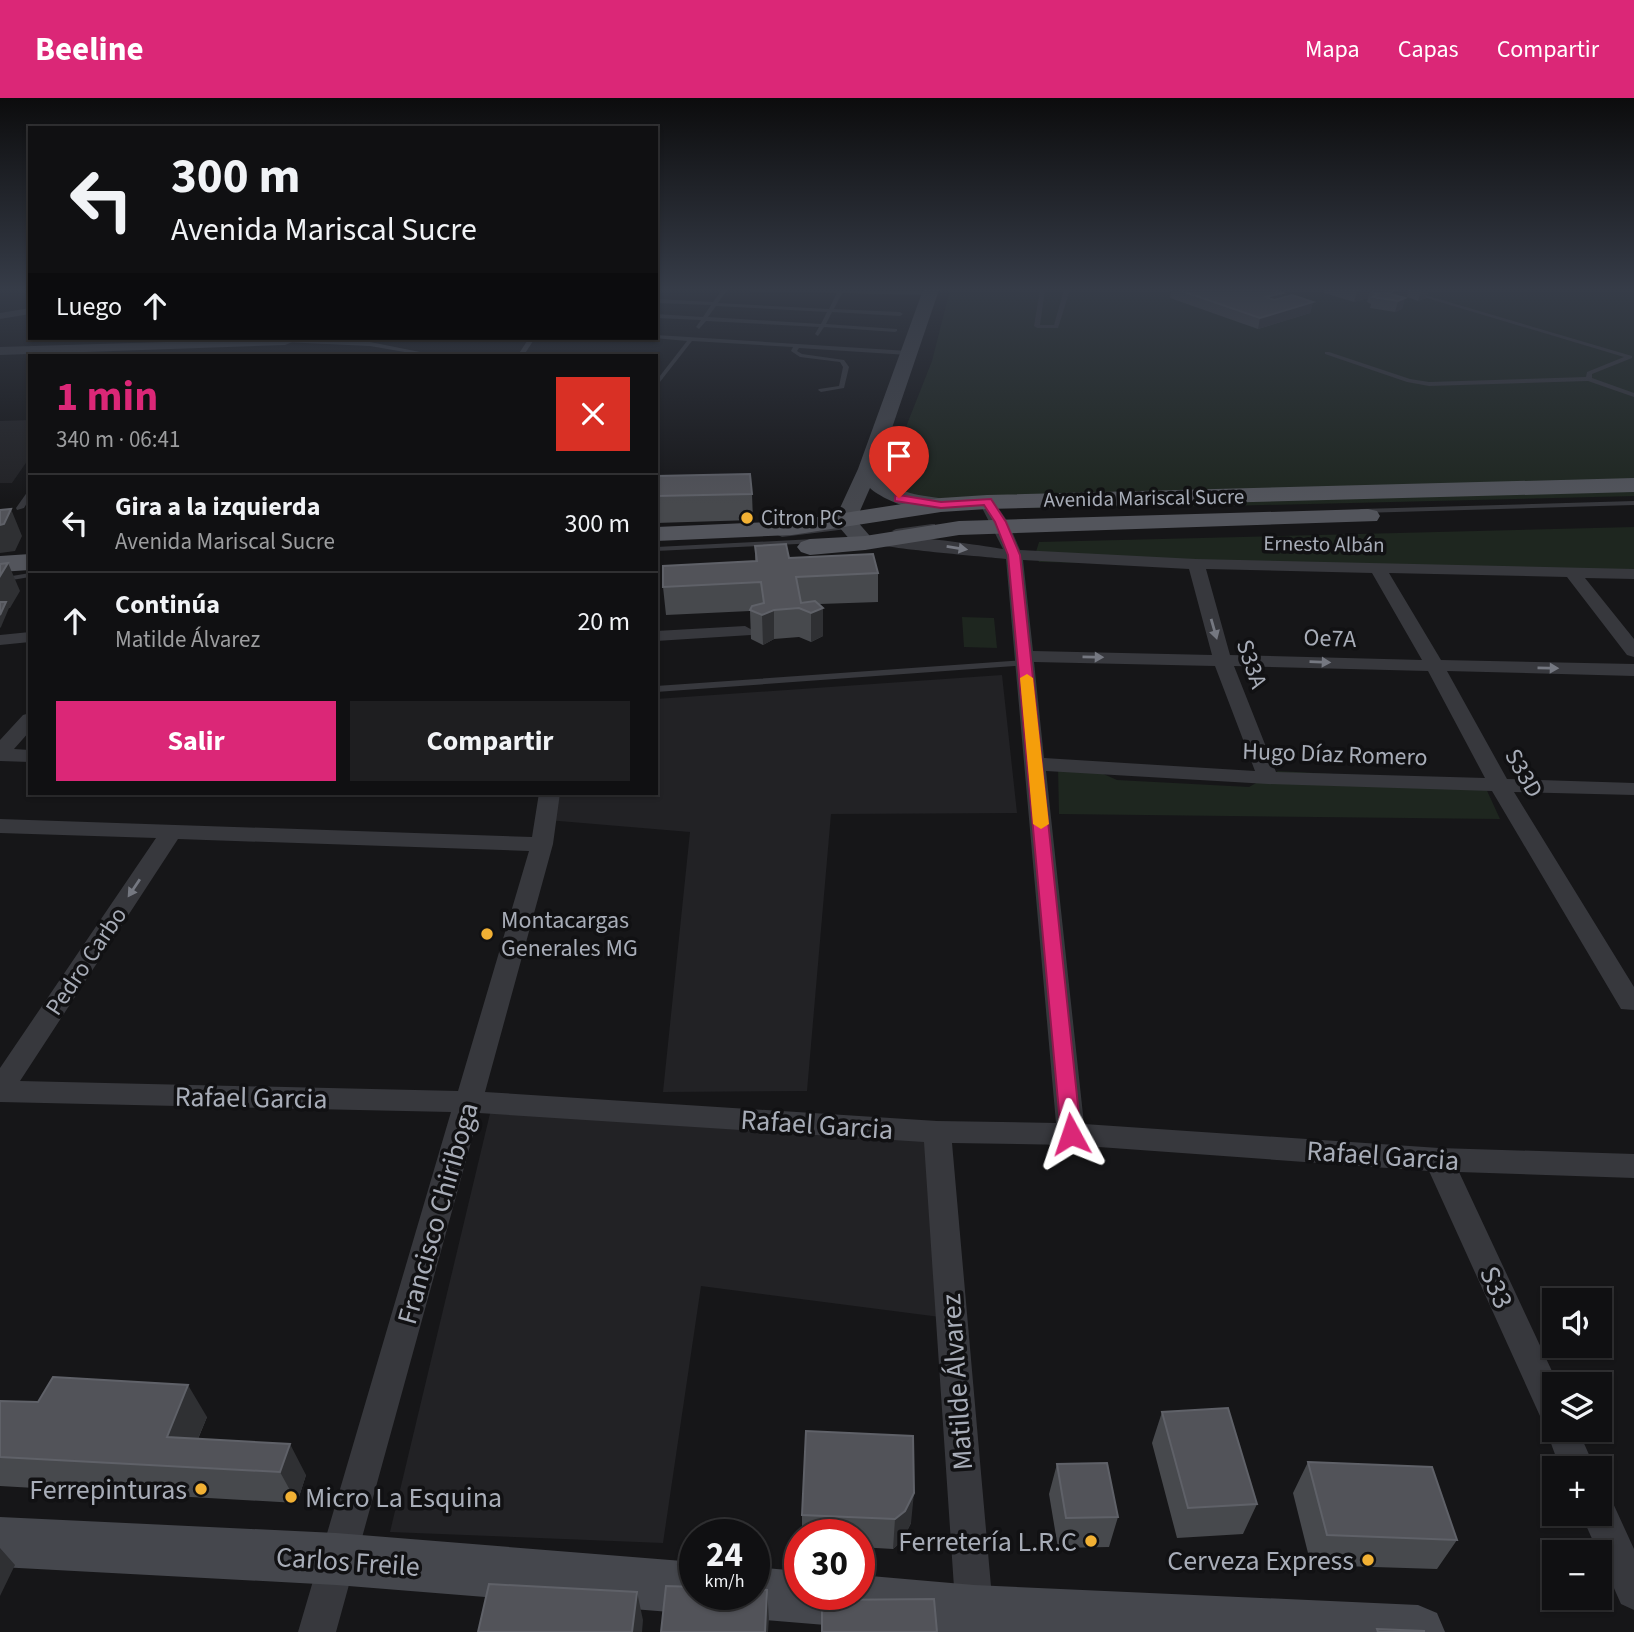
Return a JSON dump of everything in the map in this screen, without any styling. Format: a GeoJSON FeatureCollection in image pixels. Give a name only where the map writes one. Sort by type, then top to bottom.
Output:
{"type":"FeatureCollection","features":[{"type":"Feature","properties":{"kind":"main road","name":"Avenida Mariscal Sucre"},"geometry":{"type":"LineString","coordinates":[[658,537],[792,528],[922,532],[995,514],[1634,485]]}},
{"type":"Feature","properties":{"kind":"main road","name":"Avenida Mariscal Sucre"},"geometry":{"type":"LineString","coordinates":[[658,556],[855,532],[941,505],[995,514],[1634,509]]}},
{"type":"Feature","properties":{"kind":"main road"},"geometry":{"type":"LineString","coordinates":[[0,565],[28,562]]}},
{"type":"Feature","properties":{"kind":"main road"},"geometry":{"type":"LineString","coordinates":[[0,581],[28,578]]}},
{"type":"Feature","properties":{"kind":"street"},"geometry":{"type":"LineString","coordinates":[[855,532],[868,469],[905,362]]}},
{"type":"Feature","properties":{"kind":"street"},"geometry":{"type":"LineString","coordinates":[[868,469],[874,483],[888,494],[912,502],[941,505]]}},
{"type":"Feature","properties":{"kind":"street"},"geometry":{"type":"LineString","coordinates":[[995,514],[1014,555],[1071,1134]]}},
{"type":"Feature","properties":{"kind":"street","name":"Ernesto Albán"},"geometry":{"type":"LineString","coordinates":[[855,532],[1014,555],[1196,564],[1634,574]]}},
{"type":"Feature","properties":{"kind":"street","name":"S33A"},"geometry":{"type":"LineString","coordinates":[[1196,564],[1222,659],[1268,778]]}},
{"type":"Feature","properties":{"kind":"street","name":"S33D"},"geometry":{"type":"LineString","coordinates":[[1377,568],[1435,666],[1500,786],[1630,1002]]}},
{"type":"Feature","properties":{"kind":"street"},"geometry":{"type":"LineString","coordinates":[[1571,572],[1634,651]]}},
{"type":"Feature","properties":{"kind":"street"},"geometry":{"type":"LineString","coordinates":[[658,636],[744,631]]}},
{"type":"Feature","properties":{"kind":"street"},"geometry":{"type":"LineString","coordinates":[[0,656],[15,639]]}},
{"type":"Feature","properties":{"kind":"street","name":"Oe7A"},"geometry":{"type":"LineString","coordinates":[[1025,660],[1222,659],[1634,670]]}},
{"type":"Feature","properties":{"kind":"street"},"geometry":{"type":"LineString","coordinates":[[0,754],[28,721]]}},
{"type":"Feature","properties":{"kind":"street"},"geometry":{"type":"LineString","coordinates":[[0,754],[28,756]]}},
{"type":"Feature","properties":{"kind":"street","name":"Hugo Díaz Romero"},"geometry":{"type":"LineString","coordinates":[[1035,764],[1268,778],[1634,789]]}},
{"type":"Feature","properties":{"kind":"street","name":"Francisco Chiriboga"},"geometry":{"type":"LineString","coordinates":[[317,1632],[542,844],[550,795]]}},
{"type":"Feature","properties":{"kind":"street"},"geometry":{"type":"LineString","coordinates":[[0,826],[542,844]]}},
{"type":"Feature","properties":{"kind":"street","name":"Pedro Carbo"},"geometry":{"type":"LineString","coordinates":[[0,1091],[172,831]]}},
{"type":"Feature","properties":{"kind":"street","name":"Rafael Garcia"},"geometry":{"type":"LineString","coordinates":[[0,1091],[470,1102],[937,1132],[1071,1134],[1439,1160],[1634,1166]]}},
{"type":"Feature","properties":{"kind":"street","name":"Matilde Álvarez"},"geometry":{"type":"LineString","coordinates":[[937,1132],[975,1621]]}},
{"type":"Feature","properties":{"kind":"street","name":"S33"},"geometry":{"type":"LineString","coordinates":[[1439,1160],[1542,1387]]}},
{"type":"Feature","properties":{"kind":"street"},"geometry":{"type":"LineString","coordinates":[[1604,1526],[1634,1591]]}},
{"type":"Feature","properties":{"kind":"street","name":"Carlos Freile"},"geometry":{"type":"LineString","coordinates":[[0,1542],[336,1559],[679,1587]]}},
{"type":"Feature","properties":{"kind":"street"},"geometry":{"type":"LineString","coordinates":[[770,1595],[975,1621],[1418,1632]]}},
{"type":"Feature","properties":{"kind":"lane"},"geometry":{"type":"LineString","coordinates":[[658,382],[674,362]]}},
{"type":"Feature","properties":{"kind":"lane"},"geometry":{"type":"LineString","coordinates":[[821,390],[842,387],[846,367],[842,362]]}},
{"type":"Feature","properties":{"kind":"lane"},"geometry":{"type":"LineString","coordinates":[[1352,362],[1409,381],[1429,384],[1589,379],[1634,395]]}},
{"type":"Feature","properties":{"kind":"lane"},"geometry":{"type":"LineString","coordinates":[[1589,379],[1589,373],[1618,362]]}},
{"type":"Feature","properties":{"kind":"lane"},"geometry":{"type":"LineString","coordinates":[[995,514],[1634,491]]}},
{"type":"Feature","properties":{"kind":"lane"},"geometry":{"type":"LineString","coordinates":[[20,508],[28,495]]}},
{"type":"Feature","properties":{"kind":"lane"},"geometry":{"type":"LineString","coordinates":[[995,514],[1634,503]]}},
{"type":"Feature","properties":{"kind":"lane"},"geometry":{"type":"LineString","coordinates":[[658,549],[855,532]]}},
{"type":"Feature","properties":{"kind":"lane"},"geometry":{"type":"LineString","coordinates":[[0,571],[28,569]]}},
{"type":"Feature","properties":{"kind":"lane"},"geometry":{"type":"LineString","coordinates":[[658,689],[1025,660]]}},
{"type":"Feature","properties":{"kind":"shaded area"},"geometry":{"type":"Polygon","coordinates":[[[932,362],[1634,362],[1634,496],[1029,508],[916,500],[897,487],[900,442],[932,362]]]}},
{"type":"Feature","properties":{"kind":"shaded area"},"geometry":{"type":"Polygon","coordinates":[[[28,420],[28,460],[12,483],[0,483],[0,421],[28,420]]]}},
{"type":"Feature","properties":{"kind":"shaded area"},"geometry":{"type":"Polygon","coordinates":[[[1634,527],[1634,573],[1039,562],[1035,555],[1039,542],[1634,527]]]}},
{"type":"Feature","properties":{"kind":"shaded area"},"geometry":{"type":"Polygon","coordinates":[[[962,617],[994,618],[997,648],[964,647],[962,617]]]}},
{"type":"Feature","properties":{"kind":"shaded area"},"geometry":{"type":"Polygon","coordinates":[[[1002,675],[1017,813],[831,814],[807,1091],[663,1092],[690,832],[547,820],[553,795],[658,795],[658,699],[1002,675]]]}},
{"type":"Feature","properties":{"kind":"shaded area"},"geometry":{"type":"Polygon","coordinates":[[[1058,767],[1092,769],[1117,780],[1249,787],[1278,771],[1483,782],[1500,819],[1059,814],[1058,767]]]}},
{"type":"Feature","properties":{"kind":"shaded area"},"geometry":{"type":"Polygon","coordinates":[[[493,1101],[927,1124],[940,1317],[701,1286],[663,1543],[390,1532],[493,1101]]]}},
{"type":"Feature","properties":{"kind":"building"},"geometry":{"type":"Polygon","coordinates":[[[750,474],[752,494],[658,496],[658,476],[750,474]]]}},
{"type":"Feature","properties":{"kind":"building"},"geometry":{"type":"Polygon","coordinates":[[[11,509],[4,524],[0,525],[0,510],[11,509]]]}},
{"type":"Feature","properties":{"kind":"building"},"geometry":{"type":"Polygon","coordinates":[[[786,544],[789,558],[873,554],[878,573],[796,577],[801,603],[815,601],[823,608],[811,613],[799,608],[774,610],[762,615],[750,610],[752,606],[764,603],[761,582],[663,587],[663,566],[757,561],[755,546],[786,544]]]}},
{"type":"Feature","properties":{"kind":"building"},"geometry":{"type":"Polygon","coordinates":[[[8,563],[0,576],[0,564],[8,563]]]}},
{"type":"Feature","properties":{"kind":"building"},"geometry":{"type":"Polygon","coordinates":[[[0,602],[6,602],[0,615],[0,602]]]}},
{"type":"Feature","properties":{"kind":"building"},"geometry":{"type":"Polygon","coordinates":[[[53,1377],[188,1385],[167,1437],[290,1444],[280,1472],[0,1457],[0,1401],[38,1402],[53,1377]]]}},
{"type":"Feature","properties":{"kind":"building"},"geometry":{"type":"Polygon","coordinates":[[[1228,1408],[1257,1504],[1188,1508],[1162,1412],[1228,1408]]]}},
{"type":"Feature","properties":{"kind":"building"},"geometry":{"type":"Polygon","coordinates":[[[806,1431],[913,1436],[914,1493],[905,1511],[895,1519],[802,1515],[806,1431]]]}},
{"type":"Feature","properties":{"kind":"building"},"geometry":{"type":"Polygon","coordinates":[[[1308,1462],[1432,1467],[1457,1540],[1327,1535],[1308,1462]]]}},
{"type":"Feature","properties":{"kind":"building"},"geometry":{"type":"Polygon","coordinates":[[[1107,1463],[1118,1517],[1066,1518],[1057,1464],[1107,1463]]]}},
{"type":"Feature","properties":{"kind":"building"},"geometry":{"type":"Polygon","coordinates":[[[489,1584],[637,1592],[632,1632],[478,1632],[489,1584]]]}},
{"type":"Feature","properties":{"kind":"building"},"geometry":{"type":"Polygon","coordinates":[[[666,1586],[679,1586],[679,1610],[766,1610],[765,1632],[661,1632],[666,1586]]]}},
{"type":"Feature","properties":{"kind":"building"},"geometry":{"type":"Polygon","coordinates":[[[934,1599],[937,1632],[822,1632],[822,1610],[875,1610],[875,1600],[934,1599]]]}},
{"type":"Feature","properties":{"kind":"building"},"geometry":{"type":"Polygon","coordinates":[[[1377,1629],[1424,1631],[1424,1632],[1378,1632],[1377,1629]]]}},
{"type":"Feature","properties":{"kind":"slow traffic"},"geometry":{"type":"LineString","coordinates":[[1027,678],[1041,824]]}},
{"type":"Feature","properties":{"kind":"place","name":"Citron PC"},"geometry":{"type":"Point","coordinates":[747,518]}},
{"type":"Feature","properties":{"kind":"place","name":"Montacargas Generales MG"},"geometry":{"type":"Point","coordinates":[487,934]}},
{"type":"Feature","properties":{"kind":"place","name":"Ferrepinturas"},"geometry":{"type":"Point","coordinates":[201,1489]}},
{"type":"Feature","properties":{"kind":"place","name":"Micro La Esquina"},"geometry":{"type":"Point","coordinates":[291,1497]}},
{"type":"Feature","properties":{"kind":"place","name":"Ferretería L.R.C"},"geometry":{"type":"Point","coordinates":[1091,1541]}},
{"type":"Feature","properties":{"kind":"place","name":"Cerveza Express"},"geometry":{"type":"Point","coordinates":[1368,1560]}},
{"type":"Feature","properties":{"kind":"route"},"geometry":{"type":"LineString","coordinates":[[899,498],[941,505],[987,502],[1000,522],[1014,555],[1071,1134]]}}]}
